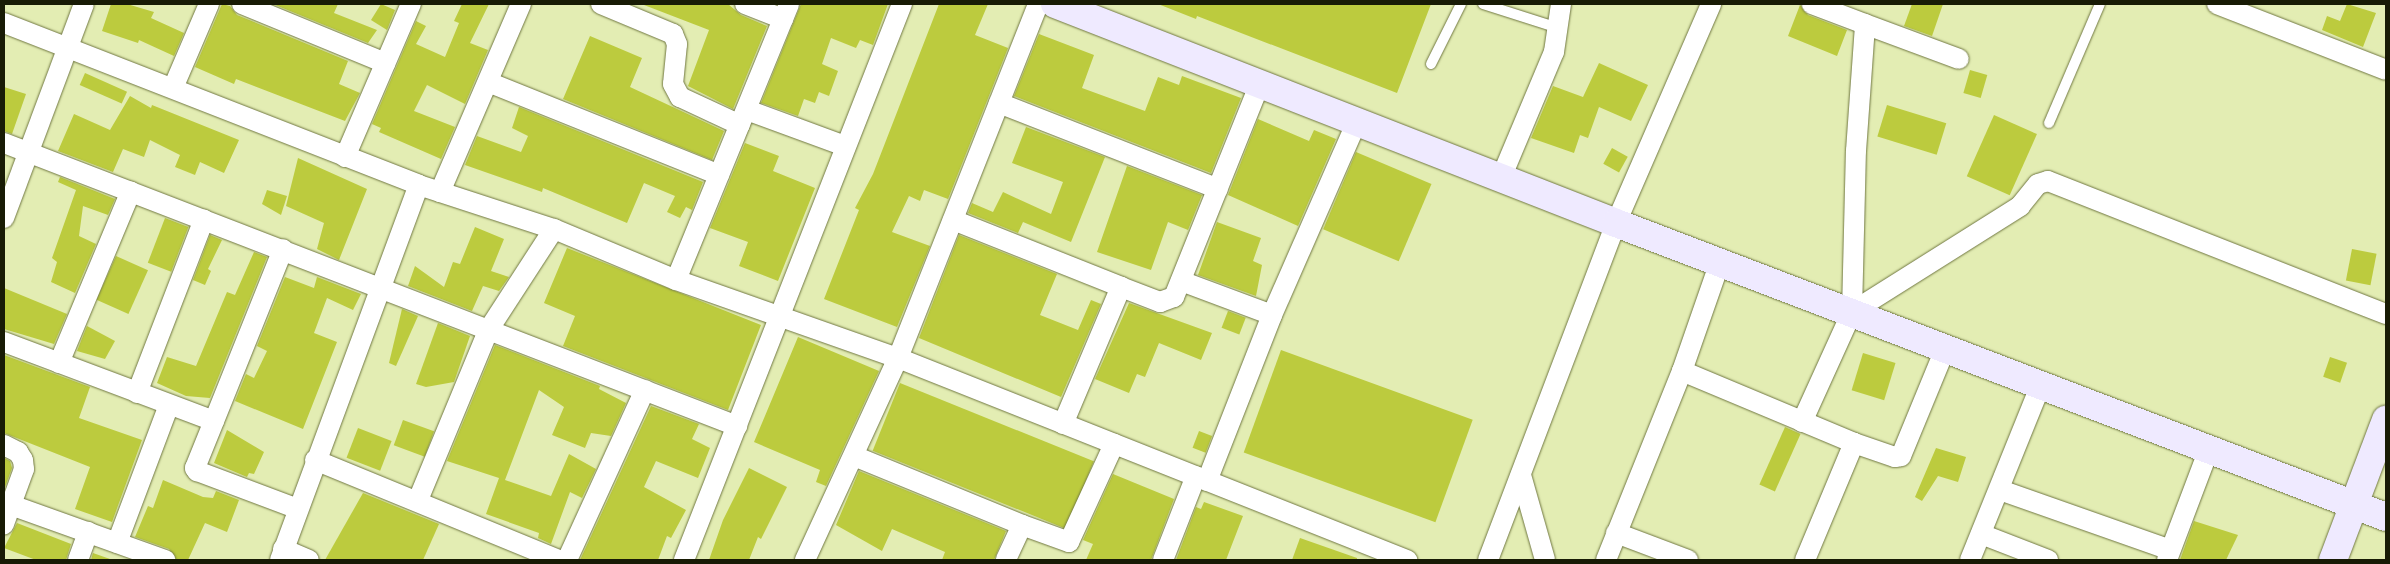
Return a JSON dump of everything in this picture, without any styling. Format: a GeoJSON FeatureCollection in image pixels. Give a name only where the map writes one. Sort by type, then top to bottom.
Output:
{"type":"FeatureCollection","features":[{"type":"Feature","properties":{"kind":"street"},"geometry":{"type":"LineString","coordinates":[[4,218],[66,47],[84,4]]}},
{"type":"Feature","properties":{"kind":"street"},"geometry":{"type":"LineString","coordinates":[[173,88],[209,4]]}},
{"type":"Feature","properties":{"kind":"street"},"geometry":{"type":"LineString","coordinates":[[242,4],[385,63]]}},
{"type":"Feature","properties":{"kind":"street"},"geometry":{"type":"LineString","coordinates":[[345,157],[411,4]]}},
{"type":"Feature","properties":{"kind":"street"},"geometry":{"type":"LineString","coordinates":[[440,192],[521,4]]}},
{"type":"Feature","properties":{"kind":"street"},"geometry":{"type":"LineString","coordinates":[[601,4],[673,34],[677,44],[674,84],[680,97],[845,146]]}},
{"type":"Feature","properties":{"kind":"street"},"geometry":{"type":"LineString","coordinates":[[676,280],[786,11],[745,4]]}},
{"type":"Feature","properties":{"kind":"street"},"geometry":{"type":"LineString","coordinates":[[684,560],[902,4]]}},
{"type":"Feature","properties":{"kind":"street"},"geometry":{"type":"LineString","coordinates":[[806,560],[898,358],[1038,4]]}},
{"type":"Feature","properties":{"kind":"street"},"geometry":{"type":"LineString","coordinates":[[1055,4],[1616,223],[1946,347],[2386,517]]}},
{"type":"Feature","properties":{"kind":"street"},"geometry":{"type":"LineString","coordinates":[[1501,178],[1554,52],[1561,4]]}},
{"type":"Feature","properties":{"kind":"street"},"geometry":{"type":"LineString","coordinates":[[1488,560],[1616,223],[1711,4]]}},
{"type":"Feature","properties":{"kind":"street"},"geometry":{"type":"LineString","coordinates":[[1812,4],[1959,59]]}},
{"type":"Feature","properties":{"kind":"street"},"geometry":{"type":"LineString","coordinates":[[2217,4],[2386,70]]}},
{"type":"Feature","properties":{"kind":"street"},"geometry":{"type":"LineString","coordinates":[[4,23],[419,185],[554,229],[676,280],[898,358],[1201,478],[1362,552],[1407,560]]}},
{"type":"Feature","properties":{"kind":"street"},"geometry":{"type":"LineString","coordinates":[[1802,422],[1852,312],[1856,151],[1865,24]]}},
{"type":"Feature","properties":{"kind":"street"},"geometry":{"type":"LineString","coordinates":[[488,82],[719,174]]}},
{"type":"Feature","properties":{"kind":"street"},"geometry":{"type":"LineString","coordinates":[[953,220],[1160,302],[1168,301],[1174,297],[1181,281],[1260,83]]}},
{"type":"Feature","properties":{"kind":"street"},"geometry":{"type":"LineString","coordinates":[[999,103],[1218,189]]}},
{"type":"Feature","properties":{"kind":"street"},"geometry":{"type":"LineString","coordinates":[[1163,560],[1201,478],[1357,121]]}},
{"type":"Feature","properties":{"kind":"street"},"geometry":{"type":"LineString","coordinates":[[4,142],[737,426]]}},
{"type":"Feature","properties":{"kind":"street"},"geometry":{"type":"LineString","coordinates":[[1852,312],[2020,206],[2038,184],[2048,181],[2386,314]]}},
{"type":"Feature","properties":{"kind":"street"},"geometry":{"type":"LineString","coordinates":[[309,560],[282,555],[379,286],[419,185]]}},
{"type":"Feature","properties":{"kind":"street"},"geometry":{"type":"LineString","coordinates":[[59,363],[131,191]]}},
{"type":"Feature","properties":{"kind":"street"},"geometry":{"type":"LineString","coordinates":[[137,393],[204,219]]}},
{"type":"Feature","properties":{"kind":"street"},"geometry":{"type":"LineString","coordinates":[[418,500],[489,329],[554,229]]}},
{"type":"Feature","properties":{"kind":"street"},"geometry":{"type":"LineString","coordinates":[[282,249],[196,468],[197,471],[298,509]]}},
{"type":"Feature","properties":{"kind":"street"},"geometry":{"type":"LineString","coordinates":[[1606,560],[1682,371],[1720,262]]}},
{"type":"Feature","properties":{"kind":"street"},"geometry":{"type":"LineString","coordinates":[[1181,281],[1272,315]]}},
{"type":"Feature","properties":{"kind":"street"},"geometry":{"type":"LineString","coordinates":[[1063,424],[1122,287]]}},
{"type":"Feature","properties":{"kind":"street"},"geometry":{"type":"LineString","coordinates":[[4,342],[214,421]]}},
{"type":"Feature","properties":{"kind":"street"},"geometry":{"type":"LineString","coordinates":[[1682,371],[1854,443],[1895,457],[1901,456],[1946,347]]}},
{"type":"Feature","properties":{"kind":"street"},"geometry":{"type":"LineString","coordinates":[[1970,560],[2000,490],[2041,384]]}},
{"type":"Feature","properties":{"kind":"street"},"geometry":{"type":"LineString","coordinates":[[567,560],[645,390]]}},
{"type":"Feature","properties":{"kind":"street"},"geometry":{"type":"LineString","coordinates":[[116,543],[169,405]]}},
{"type":"Feature","properties":{"kind":"street"},"geometry":{"type":"LineString","coordinates":[[2333,560],[2386,420]]}},
{"type":"Feature","properties":{"kind":"street"},"geometry":{"type":"LineString","coordinates":[[1805,560],[1854,443]]}},
{"type":"Feature","properties":{"kind":"street"},"geometry":{"type":"LineString","coordinates":[[854,456],[1022,525],[1070,542],[1114,444]]}},
{"type":"Feature","properties":{"kind":"street"},"geometry":{"type":"LineString","coordinates":[[4,445],[18,452],[24,460],[24,469],[4,524]]}},
{"type":"Feature","properties":{"kind":"street"},"geometry":{"type":"LineString","coordinates":[[2000,490],[2168,555],[2209,449]]}},
{"type":"Feature","properties":{"kind":"street"},"geometry":{"type":"LineString","coordinates":[[315,460],[418,500],[559,560]]}},
{"type":"Feature","properties":{"kind":"street"},"geometry":{"type":"LineString","coordinates":[[1521,475],[1545,560]]}},
{"type":"Feature","properties":{"kind":"street"},"geometry":{"type":"LineString","coordinates":[[11,505],[162,560]]}},
{"type":"Feature","properties":{"kind":"street"},"geometry":{"type":"LineString","coordinates":[[1006,560],[1022,525]]}},
{"type":"Feature","properties":{"kind":"street"},"geometry":{"type":"LineString","coordinates":[[78,560],[88,532]]}},
{"type":"Feature","properties":{"kind":"street"},"geometry":{"type":"LineString","coordinates":[[1616,533],[1688,560]]}},
{"type":"Feature","properties":{"kind":"street"},"geometry":{"type":"LineString","coordinates":[[1981,534],[2048,560]]}},
{"type":"Feature","properties":{"kind":"lane"},"geometry":{"type":"LineString","coordinates":[[1431,64],[1461,4]]}},
{"type":"Feature","properties":{"kind":"lane"},"geometry":{"type":"LineString","coordinates":[[1483,4],[1558,28]]}},
{"type":"Feature","properties":{"kind":"lane"},"geometry":{"type":"LineString","coordinates":[[2049,123],[2100,4]]}},
{"type":"Feature","properties":{"kind":"building"},"geometry":{"type":"Polygon","coordinates":[[[111,4],[127,4],[154,12],[151,18],[184,33],[174,56],[139,40],[138,43],[102,31],[111,4]]]}},
{"type":"Feature","properties":{"kind":"building"},"geometry":{"type":"Polygon","coordinates":[[[222,4],[230,6],[237,15],[348,61],[339,84],[360,93],[345,121],[236,79],[234,84],[195,67],[222,4]]]}},
{"type":"Feature","properties":{"kind":"building"},"geometry":{"type":"Polygon","coordinates":[[[273,4],[338,4],[334,13],[377,30],[368,43],[273,4]]]}},
{"type":"Feature","properties":{"kind":"building"},"geometry":{"type":"Polygon","coordinates":[[[381,4],[395,10],[387,30],[371,20],[381,4]]]}},
{"type":"Feature","properties":{"kind":"building"},"geometry":{"type":"Polygon","coordinates":[[[462,4],[489,4],[470,43],[488,50],[465,104],[427,85],[414,111],[455,127],[441,159],[379,132],[381,128],[372,124],[416,21],[426,26],[416,44],[445,57],[459,23],[454,21],[462,4]]]}},
{"type":"Feature","properties":{"kind":"building"},"geometry":{"type":"Polygon","coordinates":[[[728,4],[741,15],[767,26],[733,109],[688,86],[709,30],[644,5],[728,4]]]}},
{"type":"Feature","properties":{"kind":"building"},"geometry":{"type":"Polygon","coordinates":[[[801,4],[888,4],[873,45],[860,40],[856,48],[831,38],[822,64],[838,71],[829,96],[819,92],[815,103],[804,99],[798,116],[761,103],[801,4]]]}},
{"type":"Feature","properties":{"kind":"building"},"geometry":{"type":"Polygon","coordinates":[[[939,4],[988,4],[975,35],[1008,48],[948,199],[924,190],[920,201],[909,196],[892,232],[930,246],[897,327],[824,299],[859,210],[855,208],[873,174],[939,4]]]}},
{"type":"Feature","properties":{"kind":"building"},"geometry":{"type":"Polygon","coordinates":[[[1158,4],[1431,4],[1397,93],[1197,16],[1196,19],[1158,4]]]}},
{"type":"Feature","properties":{"kind":"building"},"geometry":{"type":"Polygon","coordinates":[[[1912,4],[1943,4],[1932,36],[1904,26],[1912,4]]]}},
{"type":"Feature","properties":{"kind":"building"},"geometry":{"type":"Polygon","coordinates":[[[2347,4],[2376,13],[2363,47],[2322,30],[2327,16],[2340,21],[2347,4]]]}},
{"type":"Feature","properties":{"kind":"building"},"geometry":{"type":"Polygon","coordinates":[[[1800,5],[1808,15],[1847,30],[1837,56],[1788,36],[1800,5]]]}},
{"type":"Feature","properties":{"kind":"building"},"geometry":{"type":"Polygon","coordinates":[[[1039,34],[1094,55],[1082,88],[1145,111],[1158,77],[1179,85],[1182,76],[1241,98],[1211,173],[1014,96],[1039,34]]]}},
{"type":"Feature","properties":{"kind":"building"},"geometry":{"type":"Polygon","coordinates":[[[590,36],[642,58],[630,87],[724,131],[712,160],[563,99],[590,36]]]}},
{"type":"Feature","properties":{"kind":"building"},"geometry":{"type":"Polygon","coordinates":[[[1599,63],[1648,85],[1631,121],[1599,107],[1588,138],[1580,135],[1574,153],[1531,138],[1553,86],[1583,97],[1599,63]]]}},
{"type":"Feature","properties":{"kind":"building"},"geometry":{"type":"Polygon","coordinates":[[[1970,70],[1987,75],[1981,98],[1963,93],[1970,70]]]}},
{"type":"Feature","properties":{"kind":"building"},"geometry":{"type":"Polygon","coordinates":[[[85,73],[127,92],[122,104],[80,85],[85,73]]]}},
{"type":"Feature","properties":{"kind":"building"},"geometry":{"type":"Polygon","coordinates":[[[4,87],[26,94],[12,134],[4,131],[4,87]]]}},
{"type":"Feature","properties":{"kind":"building"},"geometry":{"type":"Polygon","coordinates":[[[130,96],[151,108],[152,105],[239,140],[224,173],[200,162],[195,175],[175,167],[180,155],[150,140],[144,157],[123,149],[113,172],[58,151],[74,114],[110,130],[130,96]]]}},
{"type":"Feature","properties":{"kind":"building"},"geometry":{"type":"Polygon","coordinates":[[[1887,105],[1946,123],[1937,155],[1877,137],[1887,105]]]}},
{"type":"Feature","properties":{"kind":"building"},"geometry":{"type":"Polygon","coordinates":[[[519,107],[703,182],[692,210],[686,207],[680,218],[667,212],[675,196],[644,183],[627,223],[543,188],[542,192],[465,165],[477,136],[521,152],[528,136],[512,128],[519,107]]]}},
{"type":"Feature","properties":{"kind":"building"},"geometry":{"type":"Polygon","coordinates":[[[1994,115],[2037,134],[2010,195],[1967,176],[1994,115]]]}},
{"type":"Feature","properties":{"kind":"building"},"geometry":{"type":"Polygon","coordinates":[[[1258,119],[1309,141],[1314,130],[1336,139],[1298,226],[1228,195],[1258,119]]]}},
{"type":"Feature","properties":{"kind":"building"},"geometry":{"type":"Polygon","coordinates":[[[1026,127],[1105,157],[1071,242],[1023,222],[1018,233],[968,213],[972,203],[993,212],[1003,192],[1051,214],[1063,182],[1012,163],[1026,127]]]}},
{"type":"Feature","properties":{"kind":"building"},"geometry":{"type":"Polygon","coordinates":[[[745,143],[779,156],[773,171],[815,188],[778,281],[739,266],[748,242],[710,228],[745,143]]]}},
{"type":"Feature","properties":{"kind":"building"},"geometry":{"type":"Polygon","coordinates":[[[1612,148],[1628,157],[1619,172],[1603,164],[1612,148]]]}},
{"type":"Feature","properties":{"kind":"building"},"geometry":{"type":"Polygon","coordinates":[[[1356,152],[1431,184],[1399,261],[1323,229],[1356,152]]]}},
{"type":"Feature","properties":{"kind":"building"},"geometry":{"type":"Polygon","coordinates":[[[298,158],[367,189],[339,260],[317,249],[324,223],[286,206],[298,158]]]}},
{"type":"Feature","properties":{"kind":"building"},"geometry":{"type":"Polygon","coordinates":[[[1127,166],[1202,195],[1188,230],[1168,222],[1151,270],[1097,252],[1127,166]]]}},
{"type":"Feature","properties":{"kind":"building"},"geometry":{"type":"Polygon","coordinates":[[[60,177],[115,199],[108,215],[83,206],[79,236],[96,244],[75,293],[51,282],[57,262],[52,258],[76,190],[58,182],[60,177]]]}},
{"type":"Feature","properties":{"kind":"building"},"geometry":{"type":"Polygon","coordinates":[[[267,190],[287,196],[281,215],[262,204],[267,190]]]}},
{"type":"Feature","properties":{"kind":"building"},"geometry":{"type":"Polygon","coordinates":[[[165,218],[188,227],[171,272],[148,263],[165,218]]]}},
{"type":"Feature","properties":{"kind":"building"},"geometry":{"type":"Polygon","coordinates":[[[1217,222],[1261,238],[1253,261],[1262,265],[1256,296],[1198,275],[1217,222]]]}},
{"type":"Feature","properties":{"kind":"building"},"geometry":{"type":"Polygon","coordinates":[[[475,227],[504,239],[491,271],[509,277],[499,291],[483,286],[472,311],[408,286],[415,266],[444,287],[453,262],[460,264],[475,227]]]}},
{"type":"Feature","properties":{"kind":"building"},"geometry":{"type":"Polygon","coordinates":[[[210,235],[222,240],[208,269],[211,271],[205,285],[193,280],[210,235]]]}},
{"type":"Feature","properties":{"kind":"building"},"geometry":{"type":"Polygon","coordinates":[[[959,235],[1057,274],[1040,315],[1078,330],[1091,300],[1101,304],[1061,397],[919,338],[959,235]]]}},
{"type":"Feature","properties":{"kind":"building"},"geometry":{"type":"Polygon","coordinates":[[[567,248],[761,325],[728,410],[563,346],[575,316],[544,303],[567,248]]]}},
{"type":"Feature","properties":{"kind":"building"},"geometry":{"type":"Polygon","coordinates":[[[2352,249],[2377,254],[2370,285],[2346,280],[2352,249]]]}},
{"type":"Feature","properties":{"kind":"building"},"geometry":{"type":"Polygon","coordinates":[[[254,252],[267,257],[210,398],[186,396],[157,383],[167,357],[196,366],[227,292],[235,295],[254,252]]]}},
{"type":"Feature","properties":{"kind":"building"},"geometry":{"type":"Polygon","coordinates":[[[116,256],[148,270],[128,314],[96,300],[116,256]]]}},
{"type":"Feature","properties":{"kind":"building"},"geometry":{"type":"Polygon","coordinates":[[[285,277],[314,288],[317,277],[361,294],[353,310],[327,298],[314,333],[337,342],[303,429],[235,401],[246,374],[254,378],[267,351],[257,346],[285,277]]]}},
{"type":"Feature","properties":{"kind":"building"},"geometry":{"type":"Polygon","coordinates":[[[4,288],[67,314],[54,344],[4,329],[4,288]]]}},
{"type":"Feature","properties":{"kind":"building"},"geometry":{"type":"Polygon","coordinates":[[[1129,303],[1212,333],[1201,360],[1159,343],[1145,377],[1137,374],[1129,393],[1095,379],[1129,303]]]}},
{"type":"Feature","properties":{"kind":"building"},"geometry":{"type":"Polygon","coordinates":[[[402,309],[418,316],[396,366],[389,363],[402,309]]]}},
{"type":"Feature","properties":{"kind":"building"},"geometry":{"type":"Polygon","coordinates":[[[1228,311],[1246,318],[1239,335],[1222,328],[1228,311]]]}},
{"type":"Feature","properties":{"kind":"building"},"geometry":{"type":"Polygon","coordinates":[[[438,323],[470,336],[454,382],[426,387],[416,384],[438,323]]]}},
{"type":"Feature","properties":{"kind":"building"},"geometry":{"type":"Polygon","coordinates":[[[87,326],[115,341],[105,359],[77,351],[87,326]]]}},
{"type":"Feature","properties":{"kind":"building"},"geometry":{"type":"Polygon","coordinates":[[[798,337],[879,371],[826,486],[816,482],[820,470],[754,442],[798,337]]]}},
{"type":"Feature","properties":{"kind":"building"},"geometry":{"type":"Polygon","coordinates":[[[495,345],[600,386],[599,389],[626,403],[611,436],[591,433],[585,448],[552,435],[564,407],[539,390],[505,480],[551,496],[569,454],[596,469],[582,498],[570,492],[551,544],[538,538],[539,533],[486,514],[499,478],[447,461],[495,345]]]}},
{"type":"Feature","properties":{"kind":"building"},"geometry":{"type":"Polygon","coordinates":[[[1281,350],[1473,420],[1435,522],[1244,452],[1281,350]]]}},
{"type":"Feature","properties":{"kind":"building"},"geometry":{"type":"Polygon","coordinates":[[[1863,353],[1896,363],[1884,400],[1852,390],[1863,353]]]}},
{"type":"Feature","properties":{"kind":"building"},"geometry":{"type":"Polygon","coordinates":[[[4,355],[90,387],[79,418],[142,440],[112,522],[75,509],[90,467],[4,433],[4,355]]]}},
{"type":"Feature","properties":{"kind":"building"},"geometry":{"type":"Polygon","coordinates":[[[2330,357],[2347,363],[2340,383],[2323,377],[2330,357]]]}},
{"type":"Feature","properties":{"kind":"building"},"geometry":{"type":"Polygon","coordinates":[[[900,383],[1094,461],[1066,529],[873,451],[900,383]]]}},
{"type":"Feature","properties":{"kind":"building"},"geometry":{"type":"Polygon","coordinates":[[[651,406],[699,424],[692,439],[710,448],[698,478],[656,461],[644,487],[686,510],[671,538],[667,536],[658,560],[580,560],[651,406]]]}},
{"type":"Feature","properties":{"kind":"building"},"geometry":{"type":"Polygon","coordinates":[[[403,420],[434,431],[425,457],[394,445],[403,420]]]}},
{"type":"Feature","properties":{"kind":"building"},"geometry":{"type":"Polygon","coordinates":[[[1785,427],[1801,434],[1775,491],[1759,485],[1785,427]]]}},
{"type":"Feature","properties":{"kind":"building"},"geometry":{"type":"Polygon","coordinates":[[[358,428],[392,441],[380,471],[347,458],[358,428]]]}},
{"type":"Feature","properties":{"kind":"building"},"geometry":{"type":"Polygon","coordinates":[[[227,430],[264,452],[254,474],[249,473],[247,477],[214,463],[227,430]]]}},
{"type":"Feature","properties":{"kind":"building"},"geometry":{"type":"Polygon","coordinates":[[[1199,431],[1212,436],[1206,453],[1193,448],[1199,431]]]}},
{"type":"Feature","properties":{"kind":"building"},"geometry":{"type":"Polygon","coordinates":[[[1936,448],[1966,457],[1958,482],[1938,476],[1922,501],[1915,497],[1936,448]]]}},
{"type":"Feature","properties":{"kind":"building"},"geometry":{"type":"Polygon","coordinates":[[[4,458],[10,461],[12,468],[4,490],[4,458]]]}},
{"type":"Feature","properties":{"kind":"building"},"geometry":{"type":"Polygon","coordinates":[[[749,468],[787,487],[761,539],[758,537],[749,560],[709,560],[723,520],[749,468]]]}},
{"type":"Feature","properties":{"kind":"building"},"geometry":{"type":"Polygon","coordinates":[[[859,471],[1006,531],[994,560],[942,560],[945,552],[892,529],[882,551],[836,525],[859,471]]]}},
{"type":"Feature","properties":{"kind":"building"},"geometry":{"type":"Polygon","coordinates":[[[1113,474],[1174,499],[1151,560],[1086,560],[1093,544],[1083,540],[1113,474]]]}},
{"type":"Feature","properties":{"kind":"building"},"geometry":{"type":"Polygon","coordinates":[[[163,480],[203,497],[213,498],[216,491],[239,500],[227,532],[205,523],[188,560],[177,560],[169,549],[135,537],[148,506],[153,508],[163,480]]]}},
{"type":"Feature","properties":{"kind":"building"},"geometry":{"type":"Polygon","coordinates":[[[363,493],[439,524],[423,560],[325,560],[363,493]]]}},
{"type":"Feature","properties":{"kind":"building"},"geometry":{"type":"Polygon","coordinates":[[[1204,502],[1243,516],[1226,560],[1176,560],[1196,507],[1201,509],[1204,502]]]}},
{"type":"Feature","properties":{"kind":"building"},"geometry":{"type":"Polygon","coordinates":[[[2194,521],[2238,535],[2226,560],[2180,560],[2194,521]]]}},
{"type":"Feature","properties":{"kind":"building"},"geometry":{"type":"Polygon","coordinates":[[[17,523],[71,544],[66,560],[36,560],[4,548],[17,523]]]}},
{"type":"Feature","properties":{"kind":"building"},"geometry":{"type":"Polygon","coordinates":[[[1300,538],[1357,558],[1357,560],[1292,560],[1300,538]]]}},
{"type":"Feature","properties":{"kind":"building"},"geometry":{"type":"Polygon","coordinates":[[[93,553],[110,559],[91,560],[93,553]]]}}]}
